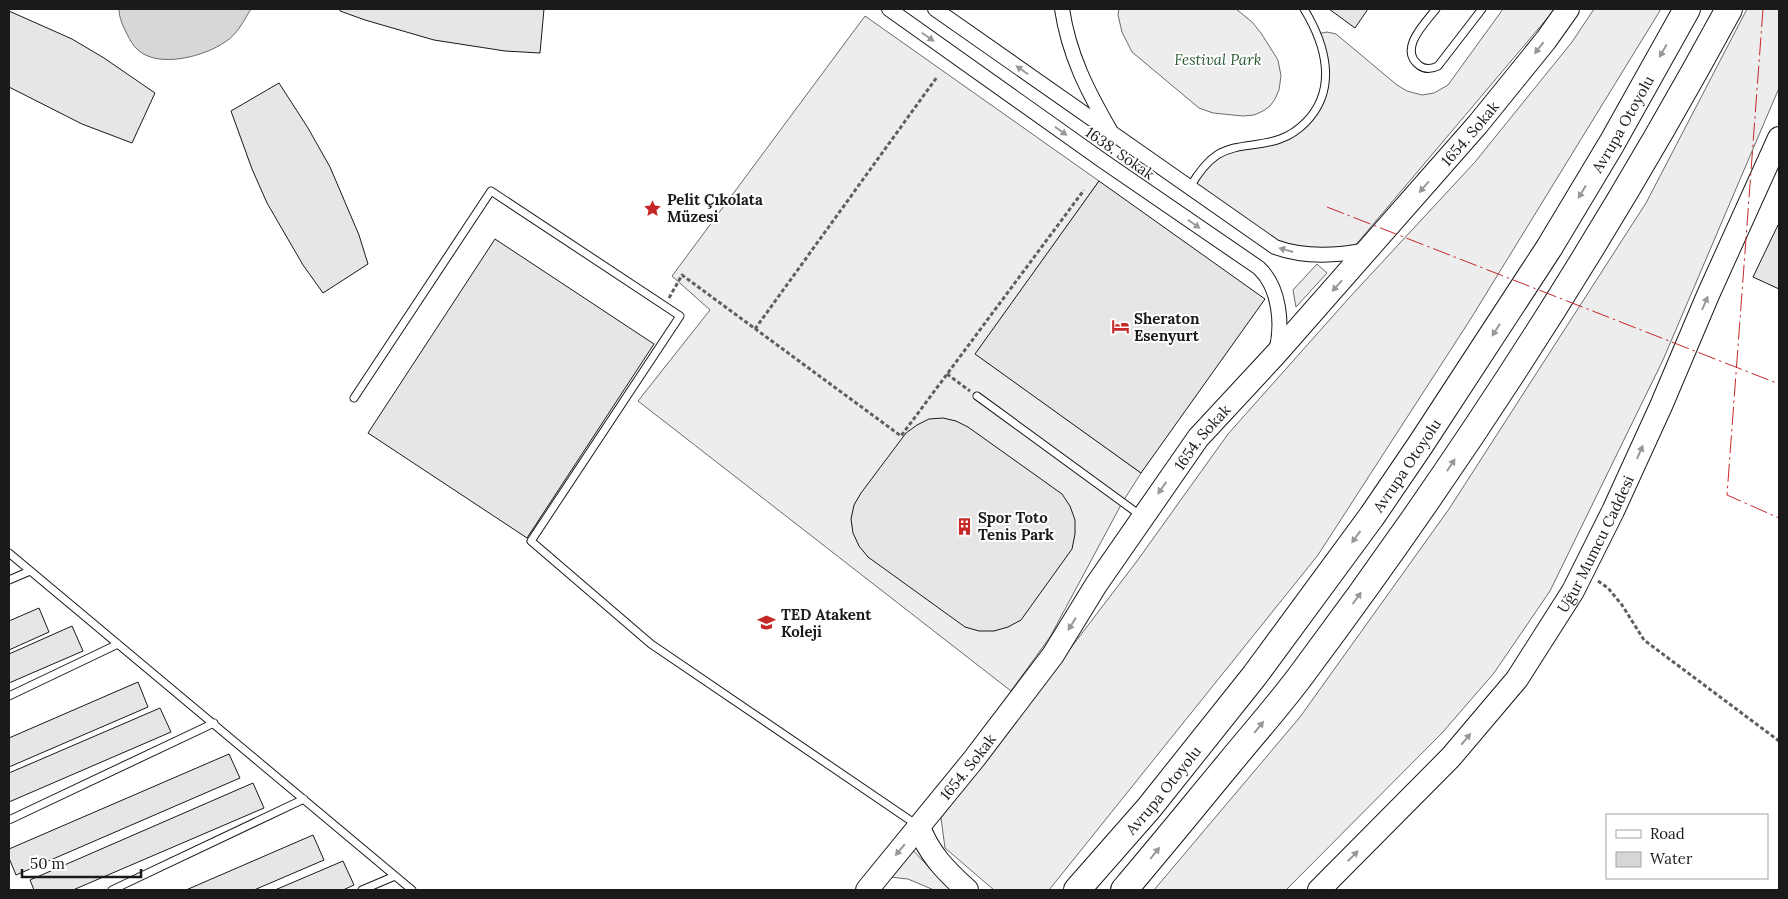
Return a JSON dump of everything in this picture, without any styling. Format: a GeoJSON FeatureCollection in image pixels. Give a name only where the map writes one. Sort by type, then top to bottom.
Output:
{"type":"FeatureCollection","features":[{"type":"Feature","properties":{"kind":"highway","name":"Avrupa Otoyolu"},"geometry":{"type":"LineString","coordinates":[[1077,890],[1149,808],[1255,675],[1372,516],[1422,444],[1549,248],[1612,143],[1687,9]]}},
{"type":"Feature","properties":{"kind":"highway"},"geometry":{"type":"LineString","coordinates":[[1124,890],[1304,672],[1428,500],[1515,368],[1617,206],[1695,72],[1729,9]]}},
{"type":"Feature","properties":{"kind":"main road","name":"1654. Sokak"},"geometry":{"type":"LineString","coordinates":[[866,890],[919,827],[1053,655],[1096,585],[1198,438],[1276,355],[1369,250],[1510,85],[1568,9]]}},
{"type":"Feature","properties":{"kind":"main road","name":"Uğur Mumcu Caddesi"},"geometry":{"type":"LineString","coordinates":[[1319,890],[1451,757],[1517,679],[1573,591],[1614,511],[1779,138]]}},
{"type":"Feature","properties":{"kind":"main road"},"geometry":{"type":"LineString","coordinates":[[919,827],[926,845],[934,857],[967,890]]}},
{"type":"Feature","properties":{"kind":"street","name":"1638. Sokak"},"geometry":{"type":"LineString","coordinates":[[889,9],[1103,161],[1259,268],[1265,274],[1275,293],[1279,330],[1276,355]]}},
{"type":"Feature","properties":{"kind":"street","name":"1638. Sokak"},"geometry":{"type":"LineString","coordinates":[[935,9],[1266,241],[1286,251],[1320,255],[1348,254],[1369,250]]}},
{"type":"Feature","properties":{"kind":"street"},"geometry":{"type":"LineString","coordinates":[[1062,9],[1068,39],[1082,80],[1113,134]]}},
{"type":"Feature","properties":{"kind":"lane"},"geometry":{"type":"LineString","coordinates":[[1190,187],[1199,172],[1216,156],[1237,147],[1281,139],[1302,126],[1318,106],[1325,86],[1326,70],[1317,34],[1304,9]]}},
{"type":"Feature","properties":{"kind":"lane"},"geometry":{"type":"LineString","coordinates":[[1436,9],[1411,46],[1415,62],[1430,69],[1438,66],[1482,9]]}},
{"type":"Feature","properties":{"kind":"lane"},"geometry":{"type":"LineString","coordinates":[[354,398],[491,191],[680,316],[530,541],[651,644],[919,827]]}},
{"type":"Feature","properties":{"kind":"lane"},"geometry":{"type":"LineString","coordinates":[[976,396],[1142,517]]}},
{"type":"Feature","properties":{"kind":"lane"},"geometry":{"type":"LineString","coordinates":[[9,553],[412,890]]}},
{"type":"Feature","properties":{"kind":"lane"},"geometry":{"type":"LineString","coordinates":[[9,580],[30,571]]}},
{"type":"Feature","properties":{"kind":"lane"},"geometry":{"type":"LineString","coordinates":[[9,696],[118,644]]}},
{"type":"Feature","properties":{"kind":"lane"},"geometry":{"type":"LineString","coordinates":[[9,820],[214,723]]}},
{"type":"Feature","properties":{"kind":"lane"},"geometry":{"type":"LineString","coordinates":[[112,890],[304,799]]}},
{"type":"Feature","properties":{"kind":"lane"},"geometry":{"type":"LineString","coordinates":[[362,890],[395,876]]}},
{"type":"Feature","properties":{"kind":"path"},"geometry":{"type":"LineString","coordinates":[[755,329],[937,77]]}},
{"type":"Feature","properties":{"kind":"path"},"geometry":{"type":"LineString","coordinates":[[665,306],[682,276],[901,436],[1084,190]]}},
{"type":"Feature","properties":{"kind":"path"},"geometry":{"type":"LineString","coordinates":[[947,374],[976,396]]}},
{"type":"Feature","properties":{"kind":"path"},"geometry":{"type":"LineString","coordinates":[[1584,570],[1608,588],[1622,605],[1644,640],[1779,741]]}},
{"type":"Feature","properties":{"kind":"shaded area","name":"Festival Park"},"geometry":{"type":"Polygon","coordinates":[[[1119,9],[1236,9],[1252,22],[1278,60],[1281,76],[1279,90],[1275,99],[1270,106],[1254,115],[1243,116],[1213,113],[1199,108],[1132,52],[1122,32],[1118,15],[1119,9]]]}},
{"type":"Feature","properties":{"kind":"shaded area"},"geometry":{"type":"Polygon","coordinates":[[[1503,9],[1555,9],[1348,254],[1295,253],[1190,187],[1216,156],[1281,139],[1311,116],[1325,86],[1317,34],[1327,32],[1336,34],[1397,85],[1407,91],[1422,95],[1434,93],[1448,85],[1503,9]]]}},
{"type":"Feature","properties":{"kind":"shaded area"},"geometry":{"type":"Polygon","coordinates":[[[1594,9],[1661,9],[1470,320],[1318,555],[1049,890],[994,890],[945,848],[941,818],[1137,561],[1228,434],[1349,298],[1475,162],[1572,42],[1594,9]]]}},
{"type":"Feature","properties":{"kind":"shaded area"},"geometry":{"type":"Polygon","coordinates":[[[1747,9],[1779,9],[1779,88],[1663,360],[1550,591],[1494,673],[1442,733],[1286,890],[1154,890],[1300,717],[1449,509],[1646,203],[1747,9]]]}},
{"type":"Feature","properties":{"kind":"shaded area"},"geometry":{"type":"Polygon","coordinates":[[[865,16],[1099,181],[976,354],[1141,473],[1122,503],[1050,637],[1011,691],[638,401],[710,310],[672,276],[865,16]]]}},
{"type":"Feature","properties":{"kind":"shaded area"},"geometry":{"type":"Polygon","coordinates":[[[1317,264],[1327,273],[1296,307],[1293,290],[1317,264]]]}},
{"type":"Feature","properties":{"kind":"shaded area"},"geometry":{"type":"Polygon","coordinates":[[[912,849],[935,874],[954,890],[934,890],[908,879],[890,877],[912,849]]]}},
{"type":"Feature","properties":{"kind":"water"},"geometry":{"type":"Polygon","coordinates":[[[119,9],[251,9],[237,31],[225,42],[194,56],[169,60],[147,56],[136,48],[130,41],[123,25],[119,9]]]}},
{"type":"Feature","properties":{"kind":"building"},"geometry":{"type":"Polygon","coordinates":[[[340,9],[544,9],[540,53],[505,51],[434,40],[365,20],[340,11],[340,9]]]}},
{"type":"Feature","properties":{"kind":"building"},"geometry":{"type":"Polygon","coordinates":[[[1329,9],[1368,9],[1355,28],[1329,9]]]}},
{"type":"Feature","properties":{"kind":"building"},"geometry":{"type":"Polygon","coordinates":[[[9,11],[72,39],[104,58],[155,93],[132,143],[82,124],[9,87],[9,11]]]}},
{"type":"Feature","properties":{"kind":"building"},"geometry":{"type":"Polygon","coordinates":[[[279,83],[330,167],[359,235],[368,264],[323,293],[303,265],[267,203],[252,169],[231,111],[279,83]]]}},
{"type":"Feature","properties":{"kind":"building","name":"Sheraton Esenyurt"},"geometry":{"type":"Polygon","coordinates":[[[1099,181],[1265,299],[1141,473],[975,354],[1099,181]]]}},
{"type":"Feature","properties":{"kind":"building"},"geometry":{"type":"Polygon","coordinates":[[[1779,225],[1779,289],[1753,277],[1779,225]]]}},
{"type":"Feature","properties":{"kind":"building"},"geometry":{"type":"Polygon","coordinates":[[[495,239],[654,344],[527,538],[368,433],[495,239]]]}},
{"type":"Feature","properties":{"kind":"building","name":"Spor Toto Tenis Park"},"geometry":{"type":"Polygon","coordinates":[[[943,418],[956,421],[968,427],[1062,494],[1070,506],[1075,520],[1072,549],[1021,620],[1008,627],[994,631],[979,631],[965,627],[868,557],[859,546],[853,533],[851,519],[854,505],[906,433],[929,419],[943,418]]]}},
{"type":"Feature","properties":{"kind":"building"},"geometry":{"type":"Polygon","coordinates":[[[39,608],[49,632],[9,650],[9,621],[39,608]]]}},
{"type":"Feature","properties":{"kind":"building"},"geometry":{"type":"Polygon","coordinates":[[[72,626],[83,651],[9,683],[9,654],[72,626]]]}},
{"type":"Feature","properties":{"kind":"building"},"geometry":{"type":"Polygon","coordinates":[[[138,682],[148,707],[9,767],[9,738],[138,682]]]}},
{"type":"Feature","properties":{"kind":"building"},"geometry":{"type":"Polygon","coordinates":[[[160,708],[171,732],[9,802],[9,773],[160,708]]]}},
{"type":"Feature","properties":{"kind":"building"},"geometry":{"type":"Polygon","coordinates":[[[229,754],[240,778],[16,875],[9,858],[9,849],[229,754]]]}},
{"type":"Feature","properties":{"kind":"building"},"geometry":{"type":"Polygon","coordinates":[[[253,783],[264,808],[73,890],[34,890],[30,880],[253,783]]]}},
{"type":"Feature","properties":{"kind":"building"},"geometry":{"type":"Polygon","coordinates":[[[313,835],[324,860],[254,890],[186,890],[313,835]]]}},
{"type":"Feature","properties":{"kind":"building"},"geometry":{"type":"Polygon","coordinates":[[[343,861],[354,885],[343,890],[275,890],[343,861]]]}},
{"type":"Feature","properties":{"kind":"power"},"geometry":{"type":"LineString","coordinates":[[1763,9],[1727,495],[1779,518]]}},
{"type":"Feature","properties":{"kind":"power"},"geometry":{"type":"LineString","coordinates":[[1327,207],[1779,384]]}},
{"type":"Feature","properties":{"kind":"place","name":"Pelit Çıkolata Müzesi"},"geometry":{"type":"Point","coordinates":[653,208]}},
{"type":"Feature","properties":{"kind":"place","name":"Sheraton Esenyurt"},"geometry":{"type":"Point","coordinates":[1120,327]}},
{"type":"Feature","properties":{"kind":"place","name":"Spor Toto Tenis Park"},"geometry":{"type":"Point","coordinates":[964,526]}},
{"type":"Feature","properties":{"kind":"place","name":"TED Atakent Koleji"},"geometry":{"type":"Point","coordinates":[767,623]}}]}
